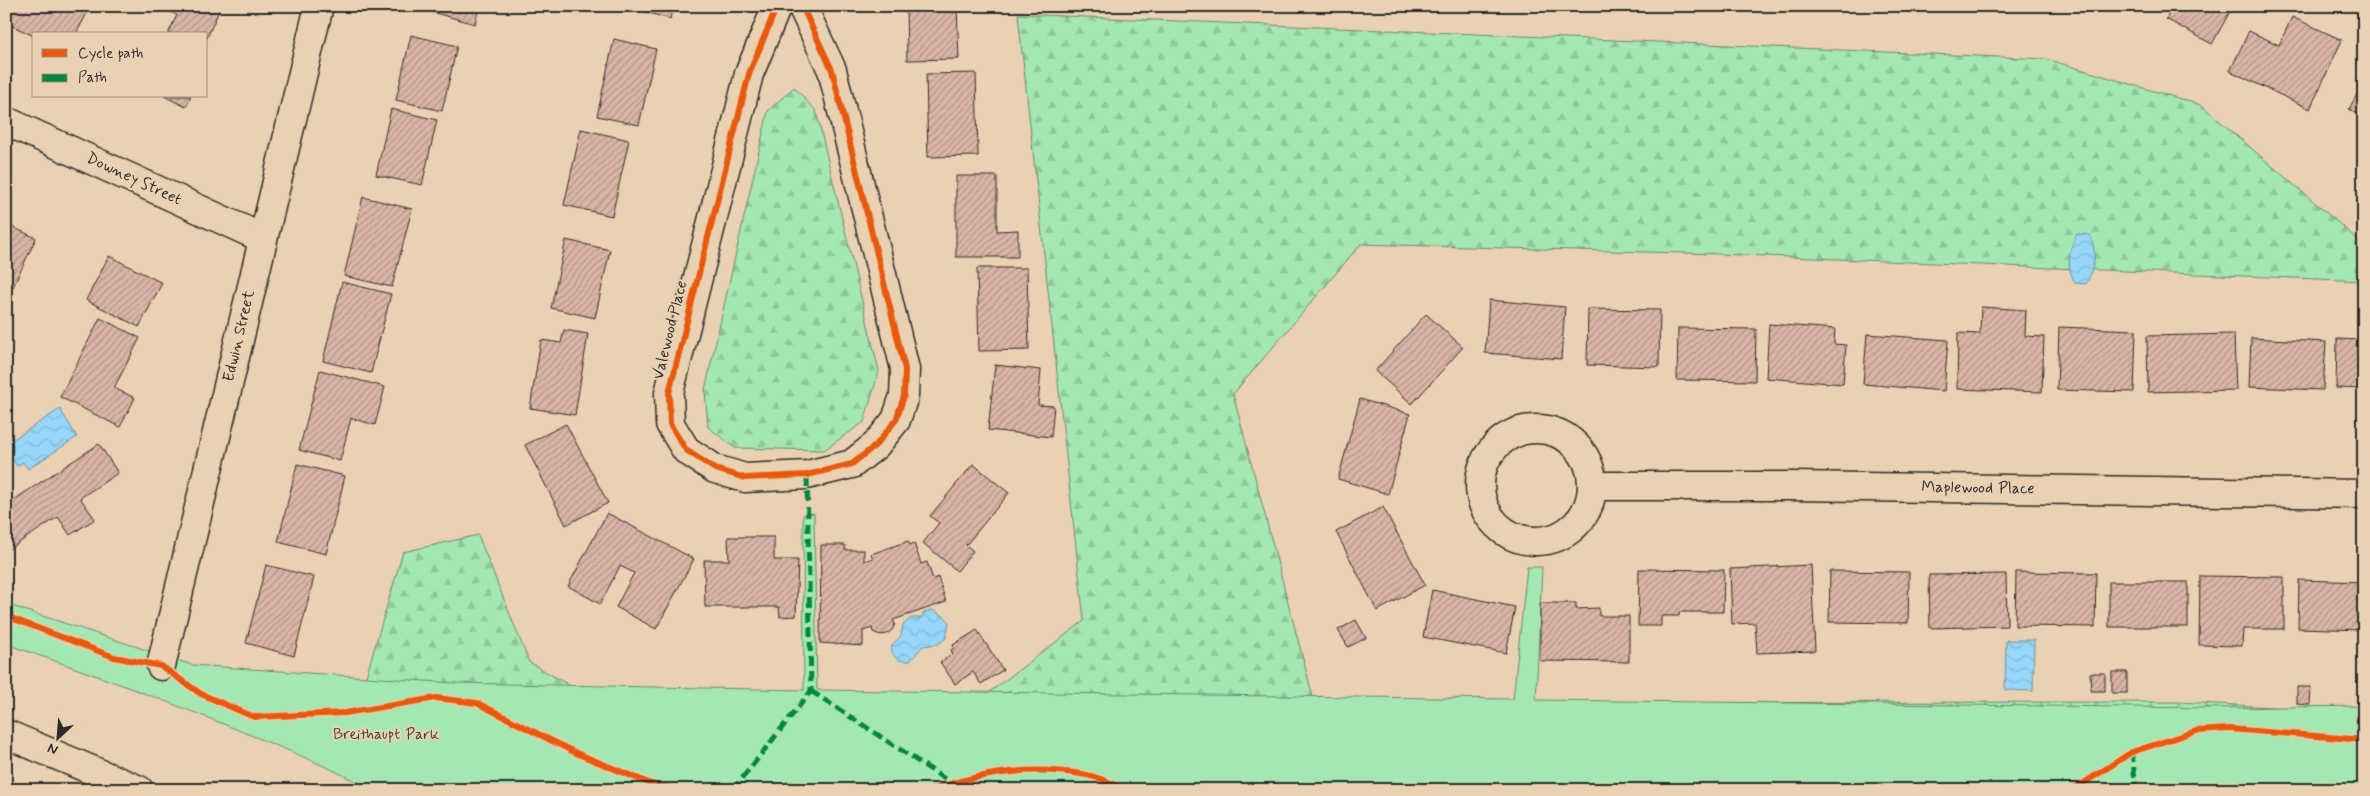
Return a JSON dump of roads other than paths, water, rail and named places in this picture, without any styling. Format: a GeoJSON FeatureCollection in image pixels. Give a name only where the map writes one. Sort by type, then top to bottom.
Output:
{"type":"FeatureCollection","features":[{"type":"Feature","properties":{"kind":"main road","name":"Edwin Street"},"geometry":{"type":"LineString","coordinates":[[161,666],[319,6]]}},
{"type":"Feature","properties":{"kind":"main road","name":"Valewood Place"},"geometry":{"type":"LineString","coordinates":[[777,6],[749,74],[669,393],[670,424],[686,450],[715,469],[745,478],[807,475],[852,464],[876,445],[896,420],[904,396],[905,369],[832,70],[802,6]]}},
{"type":"Feature","properties":{"kind":"main road","name":"Downey Street"},"geometry":{"type":"LineString","coordinates":[[6,121],[262,238]]}},
{"type":"Feature","properties":{"kind":"main road"},"geometry":{"type":"LineString","coordinates":[[1532,428],[1559,434],[1582,450],[1590,466],[1593,486],[1589,507],[1578,524],[1563,536],[1544,542],[1520,540],[1502,531],[1484,508],[1479,488],[1482,468],[1489,454],[1502,440],[1513,433],[1532,428]]}},
{"type":"Feature","properties":{"kind":"main road","name":"Maplewood Place"},"geometry":{"type":"LineString","coordinates":[[1593,486],[1793,486],[2364,494]]}},
{"type":"Feature","properties":{"kind":"main road"},"geometry":{"type":"LineString","coordinates":[[6,734],[139,790]]}},
{"type":"Feature","properties":{"kind":"water"},"geometry":{"type":"Polygon","coordinates":[[[2077,234],[2090,235],[2094,248],[2093,266],[2086,284],[2075,283],[2070,270],[2070,252],[2077,234]]]}},
{"type":"Feature","properties":{"kind":"water"},"geometry":{"type":"Polygon","coordinates":[[[60,409],[77,437],[28,469],[23,462],[17,466],[9,454],[14,450],[9,442],[60,409]]]}},
{"type":"Feature","properties":{"kind":"water"},"geometry":{"type":"Polygon","coordinates":[[[932,610],[945,617],[949,622],[946,638],[938,644],[923,646],[910,661],[902,661],[896,658],[892,653],[892,645],[901,636],[903,625],[911,618],[920,618],[925,612],[932,610]]]}},
{"type":"Feature","properties":{"kind":"water"},"geometry":{"type":"Polygon","coordinates":[[[2006,640],[2034,640],[2033,691],[2005,690],[2006,640]]]}},
{"type":"Feature","properties":{"kind":"park label","name":"Breithaupt Park"},"geometry":{"type":"Point","coordinates":[386,734]}}]}
